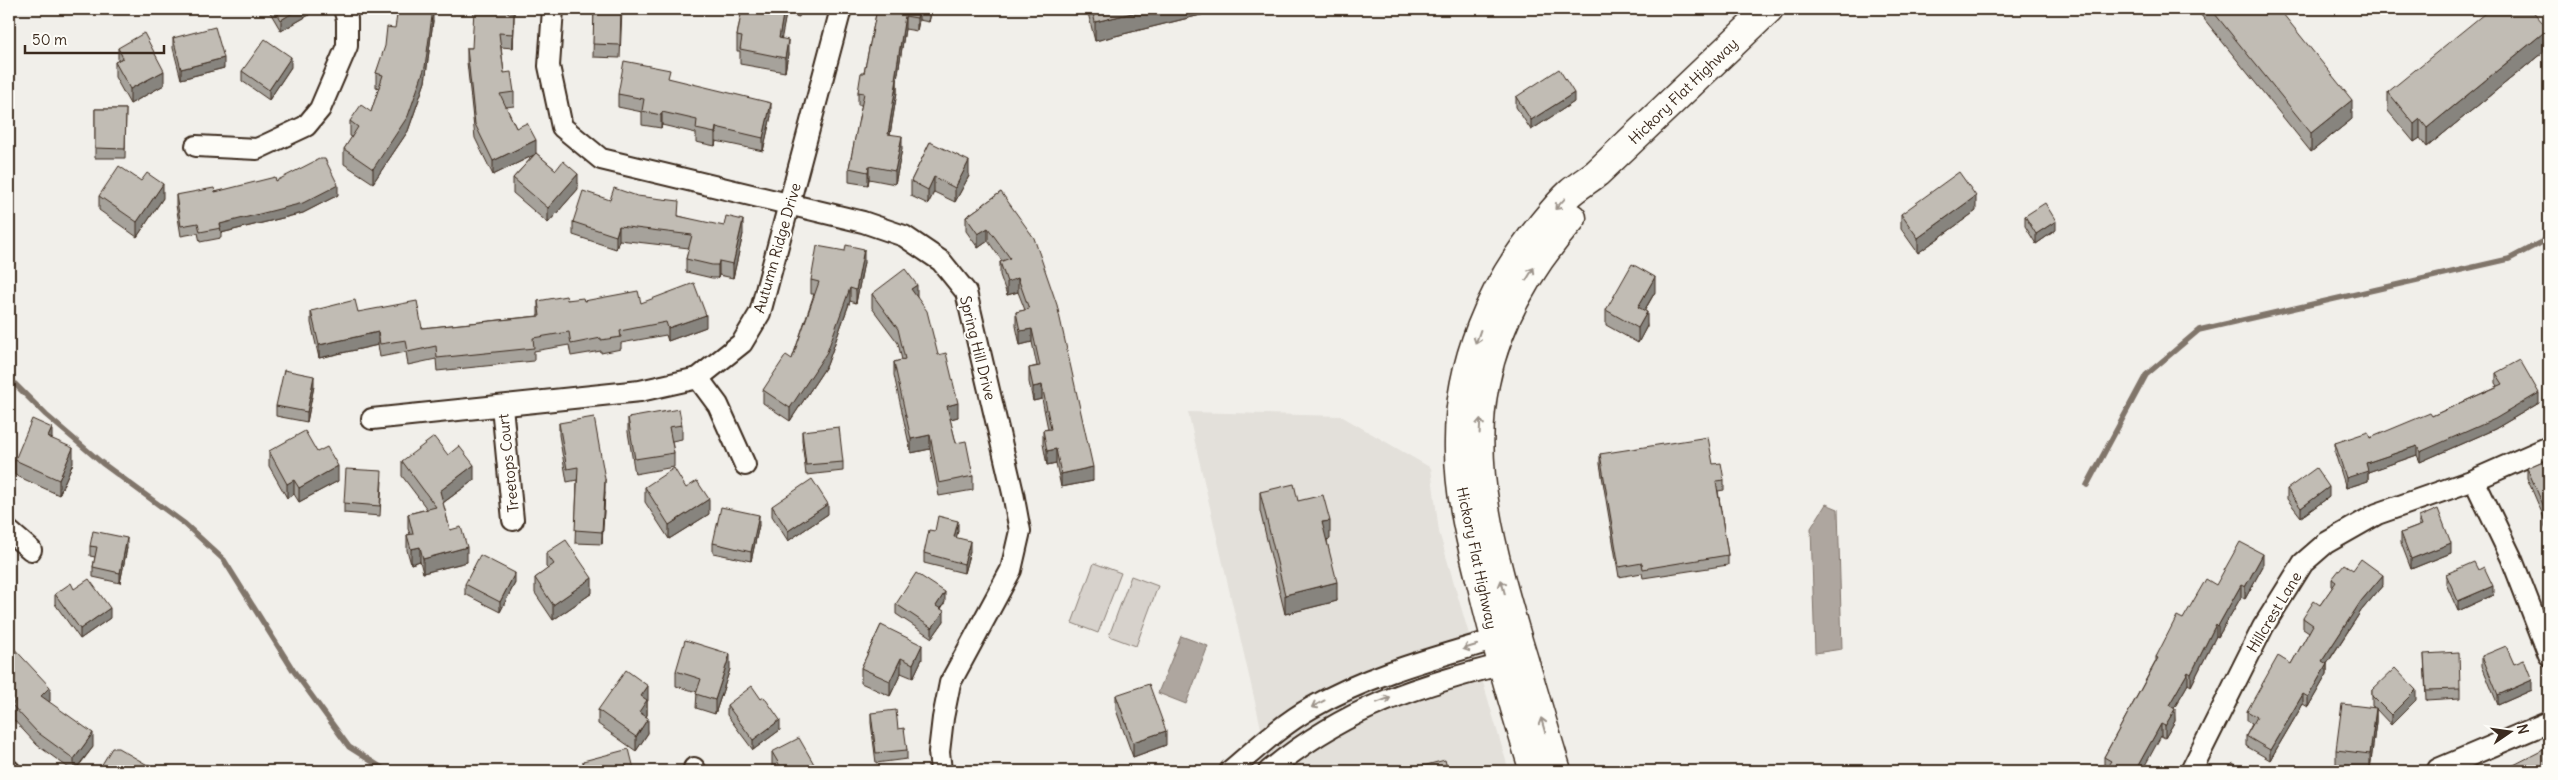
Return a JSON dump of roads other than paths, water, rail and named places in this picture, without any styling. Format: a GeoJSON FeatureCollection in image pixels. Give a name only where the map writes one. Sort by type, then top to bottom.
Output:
{"type":"FeatureCollection","features":[{"type":"Feature","properties":{"kind":"main road","name":"Hickory Flat Highway"},"geometry":{"type":"LineString","coordinates":[[1534,771],[1509,649],[1484,492],[1480,433],[1484,386],[1497,339],[1522,288],[1552,242],[1582,206],[1598,173],[1769,9]]}},
{"type":"Feature","properties":{"kind":"main road","name":"Hickory Flat Highway"},"geometry":{"type":"LineString","coordinates":[[1509,649],[1557,771]]}},
{"type":"Feature","properties":{"kind":"street"},"geometry":{"type":"LineString","coordinates":[[196,146],[257,148],[306,126],[320,109],[347,46],[347,19],[344,9]]}},
{"type":"Feature","properties":{"kind":"street","name":"Spring Hill Drive"},"geometry":{"type":"LineString","coordinates":[[553,9],[549,66],[553,96],[562,127],[601,159],[863,222],[904,236],[941,261],[966,292],[1013,493],[1020,531],[1011,570],[950,682],[942,718],[939,752],[941,771]]}},
{"type":"Feature","properties":{"kind":"street","name":"Autumn Ridge Drive"},"geometry":{"type":"LineString","coordinates":[[372,419],[640,391],[698,378],[742,343],[760,314],[791,205],[841,9]]}},
{"type":"Feature","properties":{"kind":"street"},"geometry":{"type":"LineString","coordinates":[[698,378],[718,405],[745,465]]}},
{"type":"Feature","properties":{"kind":"street","name":"Treetops Court"},"geometry":{"type":"LineString","coordinates":[[502,406],[513,520]]}},
{"type":"Feature","properties":{"kind":"street","name":"Hillcrest Lane"},"geometry":{"type":"LineString","coordinates":[[2191,771],[2263,626],[2303,563],[2326,543],[2377,514],[2474,480],[2549,448]]}},
{"type":"Feature","properties":{"kind":"street"},"geometry":{"type":"LineString","coordinates":[[2474,480],[2511,557],[2549,655]]}},
{"type":"Feature","properties":{"kind":"street"},"geometry":{"type":"LineString","coordinates":[[9,531],[31,550]]}},
{"type":"Feature","properties":{"kind":"street"},"geometry":{"type":"LineString","coordinates":[[1230,771],[1293,720],[1335,695],[1388,673],[1509,649]]}},
{"type":"Feature","properties":{"kind":"street"},"geometry":{"type":"LineString","coordinates":[[1268,771],[1300,745],[1370,706],[1509,649]]}},
{"type":"Feature","properties":{"kind":"street"},"geometry":{"type":"LineString","coordinates":[[2438,769],[2549,722]]}},
{"type":"Feature","properties":{"kind":"waterway"},"geometry":{"type":"LineString","coordinates":[[2087,485],[2146,375],[2199,330],[2509,259],[2549,238]]}},
{"type":"Feature","properties":{"kind":"waterway"},"geometry":{"type":"LineString","coordinates":[[9,378],[46,415],[102,463],[185,524],[224,560],[293,670],[349,747],[387,771]]}}]}
